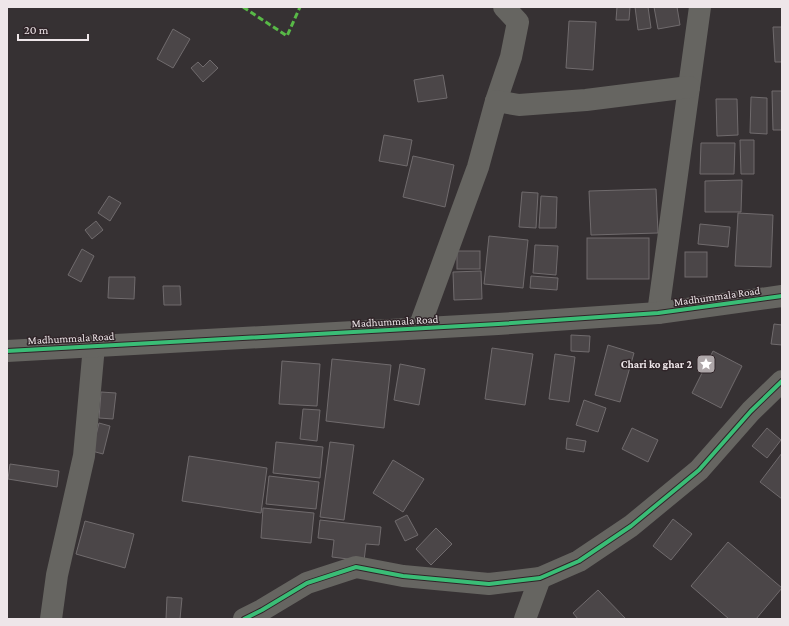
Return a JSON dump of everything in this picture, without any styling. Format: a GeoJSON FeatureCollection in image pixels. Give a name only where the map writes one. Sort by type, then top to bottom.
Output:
{"type":"FeatureCollection","features":[{"type":"Feature","properties":{"kind":"street"},"geometry":{"type":"LineString","coordinates":[[419,328],[478,166],[496,101],[511,57],[518,22],[504,7]]}},
{"type":"Feature","properties":{"kind":"street"},"geometry":{"type":"LineString","coordinates":[[658,313],[700,7]]}},
{"type":"Feature","properties":{"kind":"street"},"geometry":{"type":"LineString","coordinates":[[496,101],[519,105],[586,100],[689,87]]}},
{"type":"Feature","properties":{"kind":"street","name":"Madhummala Road"},"geometry":{"type":"LineString","coordinates":[[7,351],[658,313],[782,296]]}},
{"type":"Feature","properties":{"kind":"street"},"geometry":{"type":"LineString","coordinates":[[51,619],[57,575],[84,456],[94,346]]}},
{"type":"Feature","properties":{"kind":"street"},"geometry":{"type":"LineString","coordinates":[[244,619],[307,583],[356,567],[403,576],[489,584],[540,578],[578,561],[631,526],[699,470],[752,411],[782,381]]}},
{"type":"Feature","properties":{"kind":"street"},"geometry":{"type":"LineString","coordinates":[[524,619],[540,578]]}},
{"type":"Feature","properties":{"kind":"building"},"geometry":{"type":"Polygon","coordinates":[[[617,7],[630,7],[629,20],[616,20],[617,7]]]}},
{"type":"Feature","properties":{"kind":"building"},"geometry":{"type":"Polygon","coordinates":[[[635,7],[648,7],[651,28],[638,30],[635,7]]]}},
{"type":"Feature","properties":{"kind":"building"},"geometry":{"type":"Polygon","coordinates":[[[654,7],[677,7],[680,25],[658,29],[654,7]]]}},
{"type":"Feature","properties":{"kind":"building"},"geometry":{"type":"Polygon","coordinates":[[[569,21],[596,22],[593,70],[566,68],[569,21]]]}},
{"type":"Feature","properties":{"kind":"building"},"geometry":{"type":"Polygon","coordinates":[[[773,27],[782,27],[782,62],[775,62],[773,27]]]}},
{"type":"Feature","properties":{"kind":"building"},"geometry":{"type":"Polygon","coordinates":[[[173,29],[190,39],[173,68],[157,59],[173,29]]]}},
{"type":"Feature","properties":{"kind":"building"},"geometry":{"type":"Polygon","coordinates":[[[210,60],[218,68],[203,82],[191,68],[198,62],[203,67],[210,60]]]}},
{"type":"Feature","properties":{"kind":"building"},"geometry":{"type":"Polygon","coordinates":[[[443,75],[447,98],[418,102],[414,80],[443,75]]]}},
{"type":"Feature","properties":{"kind":"building"},"geometry":{"type":"Polygon","coordinates":[[[772,91],[782,91],[782,130],[773,130],[772,91]]]}},
{"type":"Feature","properties":{"kind":"building"},"geometry":{"type":"Polygon","coordinates":[[[751,97],[767,98],[767,134],[750,133],[751,97]]]}},
{"type":"Feature","properties":{"kind":"building"},"geometry":{"type":"Polygon","coordinates":[[[716,99],[737,99],[738,135],[717,136],[716,99]]]}},
{"type":"Feature","properties":{"kind":"building"},"geometry":{"type":"Polygon","coordinates":[[[384,135],[412,140],[407,166],[379,161],[384,135]]]}},
{"type":"Feature","properties":{"kind":"building"},"geometry":{"type":"Polygon","coordinates":[[[740,140],[754,140],[754,174],[741,174],[740,140]]]}},
{"type":"Feature","properties":{"kind":"building"},"geometry":{"type":"Polygon","coordinates":[[[701,143],[735,143],[734,174],[700,174],[701,143]]]}},
{"type":"Feature","properties":{"kind":"building"},"geometry":{"type":"Polygon","coordinates":[[[413,156],[454,165],[445,207],[403,197],[413,156]]]}},
{"type":"Feature","properties":{"kind":"building"},"geometry":{"type":"Polygon","coordinates":[[[742,180],[741,212],[705,212],[705,181],[742,180]]]}},
{"type":"Feature","properties":{"kind":"building"},"geometry":{"type":"Polygon","coordinates":[[[656,189],[658,233],[591,235],[589,191],[656,189]]]}},
{"type":"Feature","properties":{"kind":"building"},"geometry":{"type":"Polygon","coordinates":[[[522,192],[538,193],[536,228],[519,227],[522,192]]]}},
{"type":"Feature","properties":{"kind":"building"},"geometry":{"type":"Polygon","coordinates":[[[109,196],[121,203],[110,221],[98,213],[109,196]]]}},
{"type":"Feature","properties":{"kind":"building"},"geometry":{"type":"Polygon","coordinates":[[[541,196],[557,197],[556,228],[539,228],[541,196]]]}},
{"type":"Feature","properties":{"kind":"building"},"geometry":{"type":"Polygon","coordinates":[[[738,213],[773,215],[771,267],[735,266],[738,213]]]}},
{"type":"Feature","properties":{"kind":"building"},"geometry":{"type":"Polygon","coordinates":[[[96,221],[103,230],[92,239],[85,230],[96,221]]]}},
{"type":"Feature","properties":{"kind":"building"},"geometry":{"type":"Polygon","coordinates":[[[700,224],[730,227],[728,247],[698,244],[700,224]]]}},
{"type":"Feature","properties":{"kind":"building"},"geometry":{"type":"Polygon","coordinates":[[[489,236],[528,240],[523,288],[484,284],[489,236]]]}},
{"type":"Feature","properties":{"kind":"building"},"geometry":{"type":"Polygon","coordinates":[[[587,238],[649,238],[649,279],[587,279],[587,238]]]}},
{"type":"Feature","properties":{"kind":"building"},"geometry":{"type":"Polygon","coordinates":[[[535,245],[558,246],[556,275],[533,273],[535,245]]]}},
{"type":"Feature","properties":{"kind":"building"},"geometry":{"type":"Polygon","coordinates":[[[82,249],[94,256],[81,282],[68,275],[82,249]]]}},
{"type":"Feature","properties":{"kind":"building"},"geometry":{"type":"Polygon","coordinates":[[[457,251],[480,251],[480,269],[457,269],[457,251]]]}},
{"type":"Feature","properties":{"kind":"building"},"geometry":{"type":"Polygon","coordinates":[[[685,252],[707,252],[707,277],[685,277],[685,252]]]}},
{"type":"Feature","properties":{"kind":"building"},"geometry":{"type":"Polygon","coordinates":[[[481,271],[482,299],[454,300],[453,272],[481,271]]]}},
{"type":"Feature","properties":{"kind":"building"},"geometry":{"type":"Polygon","coordinates":[[[531,276],[558,278],[557,290],[530,288],[531,276]]]}},
{"type":"Feature","properties":{"kind":"building"},"geometry":{"type":"Polygon","coordinates":[[[109,277],[135,277],[134,299],[108,298],[109,277]]]}},
{"type":"Feature","properties":{"kind":"building"},"geometry":{"type":"Polygon","coordinates":[[[163,286],[180,286],[181,305],[164,305],[163,286]]]}},
{"type":"Feature","properties":{"kind":"building"},"geometry":{"type":"Polygon","coordinates":[[[774,324],[782,325],[782,345],[771,344],[774,324]]]}},
{"type":"Feature","properties":{"kind":"building"},"geometry":{"type":"Polygon","coordinates":[[[571,335],[590,336],[589,352],[571,351],[571,335]]]}},
{"type":"Feature","properties":{"kind":"building"},"geometry":{"type":"Polygon","coordinates":[[[608,345],[634,353],[620,402],[595,395],[608,345]]]}},
{"type":"Feature","properties":{"kind":"building"},"geometry":{"type":"Polygon","coordinates":[[[492,348],[533,354],[525,405],[485,399],[492,348]]]}},
{"type":"Feature","properties":{"kind":"building"},"geometry":{"type":"Polygon","coordinates":[[[713,351],[742,366],[721,408],[692,393],[713,351]]]}},
{"type":"Feature","properties":{"kind":"building"},"geometry":{"type":"Polygon","coordinates":[[[555,354],[575,357],[569,402],[549,399],[555,354]]]}},
{"type":"Feature","properties":{"kind":"building"},"geometry":{"type":"Polygon","coordinates":[[[332,359],[391,365],[384,428],[326,421],[332,359]]]}},
{"type":"Feature","properties":{"kind":"building"},"geometry":{"type":"Polygon","coordinates":[[[282,361],[320,364],[317,406],[279,404],[282,361]]]}},
{"type":"Feature","properties":{"kind":"building"},"geometry":{"type":"Polygon","coordinates":[[[400,364],[425,369],[419,405],[394,400],[400,364]]]}},
{"type":"Feature","properties":{"kind":"building"},"geometry":{"type":"Polygon","coordinates":[[[101,392],[116,393],[113,419],[99,418],[101,392]]]}},
{"type":"Feature","properties":{"kind":"building"},"geometry":{"type":"Polygon","coordinates":[[[584,400],[606,408],[598,432],[576,425],[584,400]]]}},
{"type":"Feature","properties":{"kind":"building"},"geometry":{"type":"Polygon","coordinates":[[[303,409],[320,410],[317,441],[300,439],[303,409]]]}},
{"type":"Feature","properties":{"kind":"building"},"geometry":{"type":"Polygon","coordinates":[[[99,423],[110,426],[103,454],[92,451],[99,423]]]}},
{"type":"Feature","properties":{"kind":"building"},"geometry":{"type":"Polygon","coordinates":[[[632,428],[658,440],[648,462],[622,449],[632,428]]]}},
{"type":"Feature","properties":{"kind":"building"},"geometry":{"type":"Polygon","coordinates":[[[767,428],[781,440],[767,458],[752,446],[767,428]]]}},
{"type":"Feature","properties":{"kind":"building"},"geometry":{"type":"Polygon","coordinates":[[[567,438],[586,441],[584,452],[566,449],[567,438]]]}},
{"type":"Feature","properties":{"kind":"building"},"geometry":{"type":"Polygon","coordinates":[[[276,442],[323,447],[320,478],[273,473],[276,442]]]}},
{"type":"Feature","properties":{"kind":"building"},"geometry":{"type":"Polygon","coordinates":[[[330,442],[354,445],[344,520],[320,517],[330,442]]]}},
{"type":"Feature","properties":{"kind":"building"},"geometry":{"type":"Polygon","coordinates":[[[782,453],[782,499],[760,482],[782,453]]]}},
{"type":"Feature","properties":{"kind":"building"},"geometry":{"type":"Polygon","coordinates":[[[189,456],[267,468],[261,513],[182,501],[189,456]]]}},
{"type":"Feature","properties":{"kind":"building"},"geometry":{"type":"Polygon","coordinates":[[[393,460],[424,479],[403,512],[373,493],[393,460]]]}},
{"type":"Feature","properties":{"kind":"building"},"geometry":{"type":"Polygon","coordinates":[[[10,464],[59,471],[57,487],[8,479],[10,464]]]}},
{"type":"Feature","properties":{"kind":"building"},"geometry":{"type":"Polygon","coordinates":[[[269,476],[319,482],[316,509],[266,504],[269,476]]]}},
{"type":"Feature","properties":{"kind":"building"},"geometry":{"type":"Polygon","coordinates":[[[263,508],[314,513],[311,543],[261,538],[263,508]]]}},
{"type":"Feature","properties":{"kind":"building"},"geometry":{"type":"Polygon","coordinates":[[[407,515],[418,535],[405,541],[395,521],[407,515]]]}},
{"type":"Feature","properties":{"kind":"building"},"geometry":{"type":"Polygon","coordinates":[[[673,519],[692,534],[671,560],[653,546],[673,519]]]}},
{"type":"Feature","properties":{"kind":"building"},"geometry":{"type":"Polygon","coordinates":[[[320,520],[381,527],[379,545],[366,544],[364,561],[332,557],[334,540],[318,538],[320,520]]]}},
{"type":"Feature","properties":{"kind":"building"},"geometry":{"type":"Polygon","coordinates":[[[85,521],[134,534],[125,568],[76,554],[85,521]]]}},
{"type":"Feature","properties":{"kind":"building"},"geometry":{"type":"Polygon","coordinates":[[[436,528],[452,544],[431,565],[416,549],[436,528]]]}},
{"type":"Feature","properties":{"kind":"building"},"geometry":{"type":"Polygon","coordinates":[[[728,542],[782,588],[756,619],[729,619],[691,586],[728,542]]]}},
{"type":"Feature","properties":{"kind":"building"},"geometry":{"type":"Polygon","coordinates":[[[598,590],[626,619],[578,619],[573,613],[598,590]]]}},
{"type":"Feature","properties":{"kind":"building"},"geometry":{"type":"Polygon","coordinates":[[[167,597],[182,598],[180,619],[166,619],[167,597]]]}},
{"type":"Feature","properties":{"kind":"marked path"},"geometry":{"type":"LineString","coordinates":[[243,7],[287,36],[300,7]]}},
{"type":"Feature","properties":{"kind":"cycle path"},"geometry":{"type":"LineString","coordinates":[[7,351],[498,324],[658,313],[782,296]]}},
{"type":"Feature","properties":{"kind":"cycle path"},"geometry":{"type":"LineString","coordinates":[[244,619],[307,583],[356,567],[403,576],[489,584],[540,578],[579,561],[631,526],[699,470],[751,411],[782,381]]}},
{"type":"Feature","properties":{"kind":"place","name":"Chari ko ghar 2"},"geometry":{"type":"Point","coordinates":[706,364]}}]}
